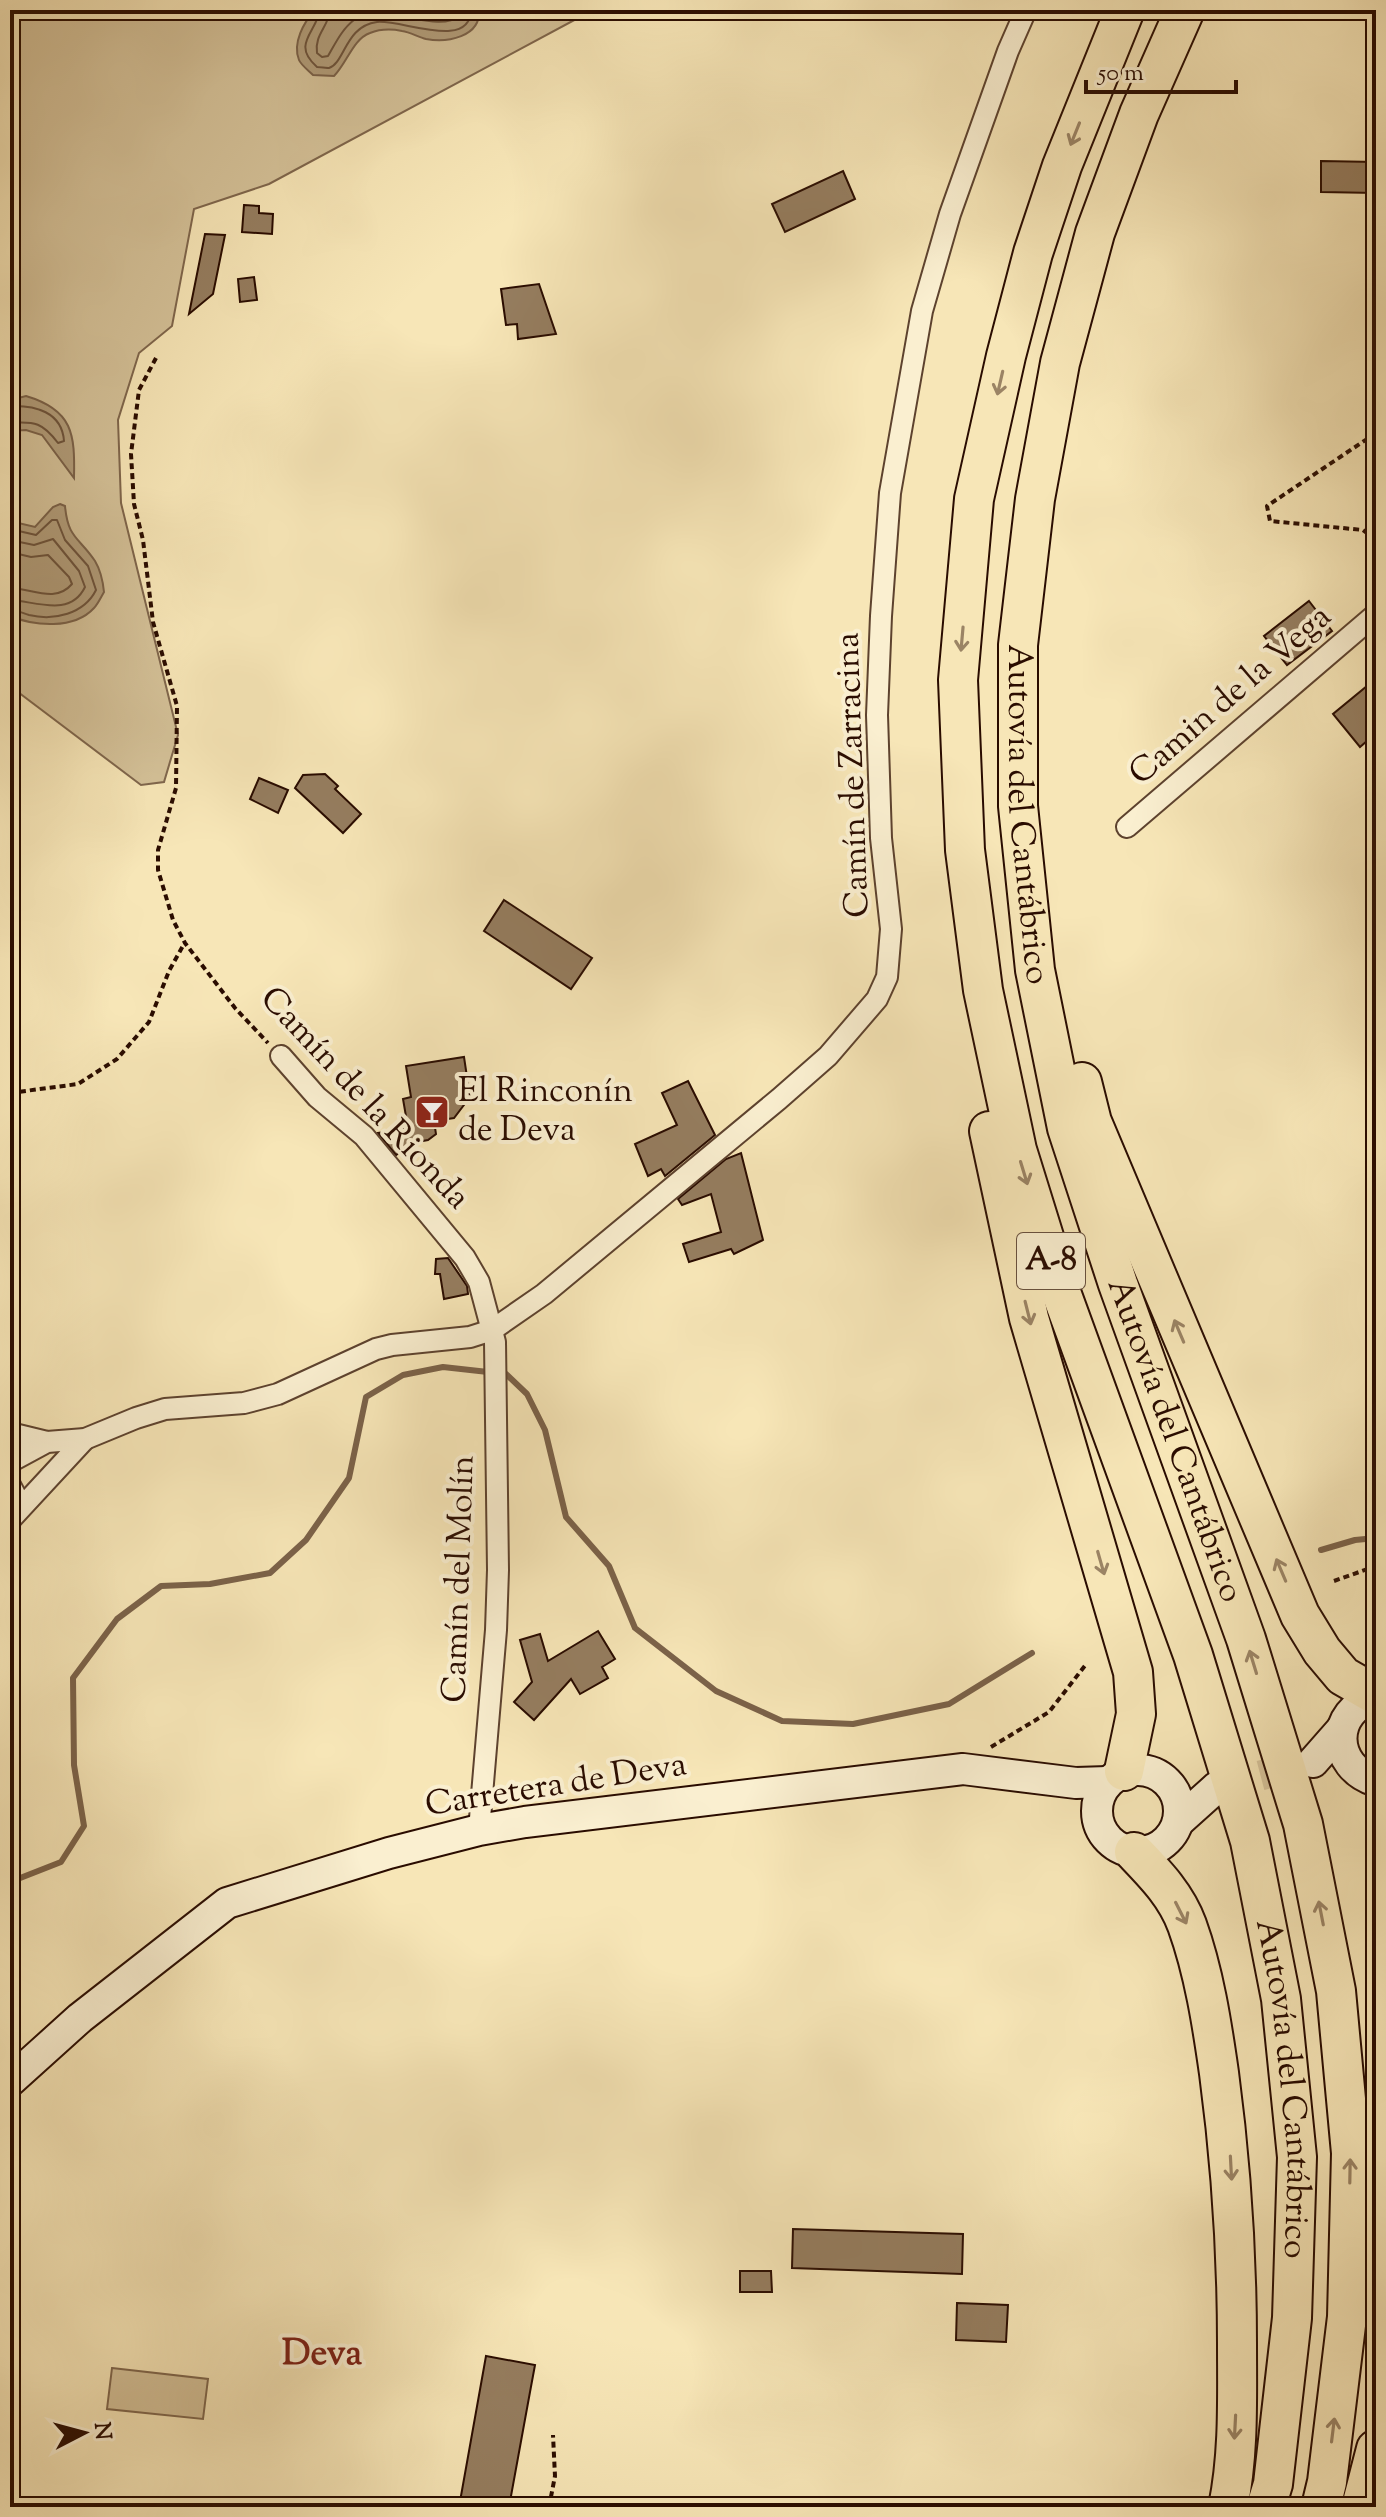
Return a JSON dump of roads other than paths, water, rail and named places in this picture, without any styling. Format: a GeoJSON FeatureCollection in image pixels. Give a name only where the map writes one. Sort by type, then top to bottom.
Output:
{"type":"FeatureCollection","features":[{"type":"Feature","properties":{"kind":"highway","name":"Autovía del Cantábrico"},"geometry":{"type":"LineString","coordinates":[[1125,10],[1062,166],[1033,253],[974,499],[958,680],[965,850],[983,990],[1017,1150],[1062,1295],[1193,1655],[1250,1841],[1281,1999],[1297,2157],[1292,2318],[1273,2484],[1266,2507]]}},
{"type":"Feature","properties":{"kind":"highway","name":"Autovía del Cantábrico"},"geometry":{"type":"LineString","coordinates":[[1185,10],[1139,114],[1095,233],[1060,363],[1035,499],[1018,645],[1018,806],[1035,970],[1067,1128],[1118,1284],[1246,1639],[1303,1824],[1336,1991],[1351,2153],[1347,2317],[1327,2482],[1321,2507]]}},
{"type":"Feature","properties":{"kind":"highway"},"geometry":{"type":"LineString","coordinates":[[1139,114],[1073,368],[1050,505],[1037,651],[1036,804],[1053,969],[1092,1122],[1300,1615],[1322,1651],[1343,1676],[1376,1696]]}},
{"type":"Feature","properties":{"kind":"highway"},"geometry":{"type":"LineString","coordinates":[[965,850],[959,923],[972,1041],[994,1158],[1029,1318],[1133,1672],[1136,1714],[1116,1777]]}},
{"type":"Feature","properties":{"kind":"highway"},"geometry":{"type":"LineString","coordinates":[[1134,1852],[1168,1888],[1187,1924],[1211,2018],[1230,2149],[1237,2272],[1237,2394],[1228,2507]]}},
{"type":"Feature","properties":{"kind":"highway"},"geometry":{"type":"LineString","coordinates":[[1361,2507],[1376,2449]]}},
{"type":"Feature","properties":{"kind":"street","name":"Camín de Zarracina"},"geometry":{"type":"LineString","coordinates":[[492,1330],[544,1294],[828,1056],[877,999],[887,977],[891,929],[881,838],[877,715],[890,493],[922,311],[950,214],[1008,51],[1026,10]]}},
{"type":"Feature","properties":{"kind":"street","name":"Camin de la Vega"},"geometry":{"type":"LineString","coordinates":[[1127,827],[1376,614]]}},
{"type":"Feature","properties":{"kind":"street","name":"Camín de la Rionda"},"geometry":{"type":"LineString","coordinates":[[281,1056],[317,1097],[364,1136],[465,1258],[479,1282],[492,1330]]}},
{"type":"Feature","properties":{"kind":"street","name":"Camín del Molín"},"geometry":{"type":"LineString","coordinates":[[479,1830],[498,1570],[492,1330]]}},
{"type":"Feature","properties":{"kind":"street"},"geometry":{"type":"LineString","coordinates":[[10,1433],[47,1442],[85,1439],[165,1409],[244,1403],[278,1394],[376,1349],[470,1337],[492,1330]]}},
{"type":"Feature","properties":{"kind":"street"},"geometry":{"type":"LineString","coordinates":[[16,1513],[85,1439]]}},
{"type":"Feature","properties":{"kind":"street"},"geometry":{"type":"LineString","coordinates":[[10,1462],[47,1442]]}},
{"type":"Feature","properties":{"kind":"street"},"geometry":{"type":"LineString","coordinates":[[10,1485],[16,1513]]}},
{"type":"Feature","properties":{"kind":"street"},"geometry":{"type":"LineString","coordinates":[[1364,1774],[1344,1755],[1342,1729],[1355,1707],[1376,1696]]}},
{"type":"Feature","properties":{"kind":"street","name":"Carretera de Deva"},"geometry":{"type":"LineString","coordinates":[[10,2081],[80,2018],[227,1903],[389,1853],[479,1830],[525,1822],[963,1769],[1076,1783],[1116,1777]]}},
{"type":"Feature","properties":{"kind":"street"},"geometry":{"type":"LineString","coordinates":[[1139,1769],[1155,1773],[1169,1783],[1177,1796],[1180,1810],[1173,1834],[1159,1846],[1134,1852],[1117,1847],[1107,1838],[1097,1818],[1098,1801],[1116,1777],[1139,1769]]}},
{"type":"Feature","properties":{"kind":"street","name":"Carretera de Deva"},"geometry":{"type":"LineString","coordinates":[[1039,1776],[1083,1798],[1097,1818]]}},
{"type":"Feature","properties":{"kind":"street"},"geometry":{"type":"LineString","coordinates":[[1169,1783],[1217,1787],[1178,1822]]}},
{"type":"Feature","properties":{"kind":"water"},"geometry":{"type":"Polygon","coordinates":[[[315,10],[479,10],[475,26],[453,39],[426,39],[394,30],[370,33],[359,40],[334,76],[313,75],[299,60],[298,40],[315,10]]]}},
{"type":"Feature","properties":{"kind":"water"},"geometry":{"type":"Polygon","coordinates":[[[26,396],[53,409],[68,426],[74,449],[74,478],[42,435],[26,430],[10,431],[10,400],[26,396]]]}},
{"type":"Feature","properties":{"kind":"water"},"geometry":{"type":"Polygon","coordinates":[[[60,504],[65,506],[66,517],[75,537],[97,565],[104,592],[86,615],[65,623],[42,624],[10,616],[10,521],[35,527],[53,507],[60,504]]]}},
{"type":"Feature","properties":{"kind":"waterway"},"geometry":{"type":"LineString","coordinates":[[10,1882],[61,1862],[84,1826],[74,1765],[73,1678],[117,1619],[161,1586],[210,1584],[270,1573],[306,1540],[349,1478],[366,1397],[403,1375],[443,1367],[506,1374],[527,1394],[545,1430],[566,1517],[609,1566],[635,1628],[716,1691],[782,1721],[853,1724],[949,1704],[1032,1653]]}},
{"type":"Feature","properties":{"kind":"waterway"},"geometry":{"type":"LineString","coordinates":[[1321,1550],[1355,1540],[1376,1538]]}},
{"type":"Feature","properties":{"kind":"tunnel"},"geometry":{"type":"LineString","coordinates":[[1217,1787],[1308,1763]]}},
{"type":"Feature","properties":{"kind":"place","name":"El Rinconín de Deva"},"geometry":{"type":"Point","coordinates":[432,1112]}},
{"type":"Feature","properties":{"kind":"district","name":"Deva"},"geometry":{"type":"Point","coordinates":[322,2355]}}]}
